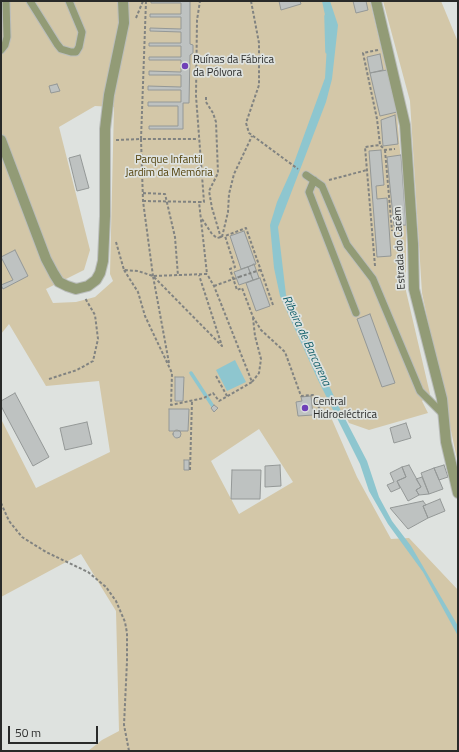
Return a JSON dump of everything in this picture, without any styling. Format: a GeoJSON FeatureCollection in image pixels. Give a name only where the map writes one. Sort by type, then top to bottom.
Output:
{"type":"FeatureCollection","features":[{"type":"Feature","properties":{"kind":"street"},"geometry":{"type":"LineString","coordinates":[[1,140],[46,259],[54,274],[59,282],[67,286],[81,288],[88,286],[96,280],[100,273],[103,261],[105,216],[105,129],[124,15],[123,1]]}},
{"type":"Feature","properties":{"kind":"street","name":"Estrada do Cacém"},"geometry":{"type":"LineString","coordinates":[[376,1],[405,125],[413,244],[414,289],[442,400],[446,442],[458,493]]}},
{"type":"Feature","properties":{"kind":"lane"},"geometry":{"type":"LineString","coordinates":[[1,50],[5,45],[7,37],[6,1]]}},
{"type":"Feature","properties":{"kind":"lane"},"geometry":{"type":"LineString","coordinates":[[30,1],[60,49],[76,52],[79,47],[82,32],[69,1]]}},
{"type":"Feature","properties":{"kind":"lane"},"geometry":{"type":"LineString","coordinates":[[124,15],[127,1]]}},
{"type":"Feature","properties":{"kind":"lane"},"geometry":{"type":"LineString","coordinates":[[306,175],[322,186],[347,245],[373,279],[417,386],[426,400],[443,414]]}},
{"type":"Feature","properties":{"kind":"lane"},"geometry":{"type":"LineString","coordinates":[[316,181],[309,192],[356,313]]}},
{"type":"Feature","properties":{"kind":"path"},"geometry":{"type":"LineString","coordinates":[[134,26],[143,1]]}},
{"type":"Feature","properties":{"kind":"path"},"geometry":{"type":"LineString","coordinates":[[146,1],[141,139],[143,202],[153,276],[170,368]]}},
{"type":"Feature","properties":{"kind":"path"},"geometry":{"type":"LineString","coordinates":[[143,202],[204,202],[199,139],[196,69],[197,20],[200,1]]}},
{"type":"Feature","properties":{"kind":"path"},"geometry":{"type":"LineString","coordinates":[[251,1],[259,43],[259,84],[246,123],[249,133],[306,175]]}},
{"type":"Feature","properties":{"kind":"path"},"geometry":{"type":"LineString","coordinates":[[377,43],[379,50],[363,53],[377,119],[380,145],[385,150],[392,231]]}},
{"type":"Feature","properties":{"kind":"path"},"geometry":{"type":"LineString","coordinates":[[206,97],[206,102],[213,113],[218,131],[219,173],[210,190],[212,208],[221,238]]}},
{"type":"Feature","properties":{"kind":"path"},"geometry":{"type":"LineString","coordinates":[[117,134],[113,140],[199,139]]}},
{"type":"Feature","properties":{"kind":"path"},"geometry":{"type":"LineString","coordinates":[[221,238],[228,212],[229,194],[234,174],[252,136]]}},
{"type":"Feature","properties":{"kind":"path"},"geometry":{"type":"LineString","coordinates":[[373,279],[375,266],[365,147],[380,145]]}},
{"type":"Feature","properties":{"kind":"path"},"geometry":{"type":"LineString","coordinates":[[385,150],[395,149]]}},
{"type":"Feature","properties":{"kind":"path"},"geometry":{"type":"LineString","coordinates":[[316,181],[367,170]]}},
{"type":"Feature","properties":{"kind":"path"},"geometry":{"type":"LineString","coordinates":[[143,193],[165,194],[166,202],[171,211],[178,276]]}},
{"type":"Feature","properties":{"kind":"path"},"geometry":{"type":"LineString","coordinates":[[199,202],[207,274],[214,286],[252,382]]}},
{"type":"Feature","properties":{"kind":"path"},"geometry":{"type":"LineString","coordinates":[[201,216],[212,234],[217,238],[221,238],[246,228],[273,305]]}},
{"type":"Feature","properties":{"kind":"path"},"geometry":{"type":"LineString","coordinates":[[224,236],[234,267],[230,268],[238,290],[242,288],[253,317],[261,330],[284,352],[301,396],[313,395],[320,410]]}},
{"type":"Feature","properties":{"kind":"path"},"geometry":{"type":"LineString","coordinates":[[116,239],[124,270],[138,292],[145,316],[172,373],[171,405],[204,398],[213,394],[219,401],[252,382],[259,372],[261,359],[255,336],[253,317]]}},
{"type":"Feature","properties":{"kind":"path"},"geometry":{"type":"LineString","coordinates":[[124,270],[138,271],[153,276],[207,274]]}},
{"type":"Feature","properties":{"kind":"path"},"geometry":{"type":"LineString","coordinates":[[214,286],[260,270]]}},
{"type":"Feature","properties":{"kind":"path"},"geometry":{"type":"LineString","coordinates":[[153,276],[222,346],[199,274]]}},
{"type":"Feature","properties":{"kind":"path"},"geometry":{"type":"LineString","coordinates":[[49,378],[77,370],[93,361],[98,339],[95,316],[86,302],[81,288]]}},
{"type":"Feature","properties":{"kind":"path"},"geometry":{"type":"LineString","coordinates":[[216,376],[227,396]]}},
{"type":"Feature","properties":{"kind":"path"},"geometry":{"type":"LineString","coordinates":[[190,470],[192,401]]}},
{"type":"Feature","properties":{"kind":"path"},"geometry":{"type":"LineString","coordinates":[[1,503],[9,521],[22,537],[46,552],[88,572],[106,586],[116,601],[125,622],[127,633],[124,725],[129,751]]}},
{"type":"Feature","properties":{"kind":"green space","name":"Parque Infantil Jardim da Memória"},"geometry":{"type":"Polygon","coordinates":[[[1,1],[370,1],[397,114],[406,225],[406,291],[430,394],[422,401],[428,413],[369,430],[349,423],[343,410],[330,415],[357,477],[391,539],[409,538],[458,590],[458,751],[88,751],[102,740],[119,731],[116,611],[81,554],[1,597],[1,419],[36,488],[110,452],[99,381],[46,386],[9,324],[1,334],[1,1]],[[95,106],[59,127],[90,250],[84,270],[46,289],[53,303],[76,302],[95,297],[113,281],[110,274],[114,107],[95,106]],[[259,429],[211,461],[239,514],[293,482],[259,429]]]}},
{"type":"Feature","properties":{"kind":"green space"},"geometry":{"type":"Polygon","coordinates":[[[383,1],[441,1],[458,42],[458,464],[422,293],[410,101],[383,1]]]}},
{"type":"Feature","properties":{"kind":"water"},"geometry":{"type":"Polygon","coordinates":[[[322,1],[330,1],[338,25],[332,79],[326,102],[278,227],[286,295],[340,409],[367,461],[379,497],[392,521],[411,546],[458,626],[458,636],[423,572],[388,524],[369,491],[360,464],[318,380],[280,296],[274,268],[270,225],[277,202],[291,171],[325,78],[328,29],[322,1]]]}},
{"type":"Feature","properties":{"kind":"water"},"geometry":{"type":"Polygon","coordinates":[[[235,360],[246,382],[227,391],[216,370],[235,360]]]}},
{"type":"Feature","properties":{"kind":"building","name":"Ruínas da Fábrica da Pólvora"},"geometry":{"type":"Polygon","coordinates":[[[151,1],[190,1],[190,44],[193,45],[193,53],[190,55],[189,103],[183,103],[183,129],[149,129],[149,126],[178,126],[178,106],[148,106],[148,102],[181,102],[181,90],[148,90],[148,86],[181,87],[181,75],[149,75],[149,71],[181,72],[181,60],[149,60],[149,57],[181,57],[181,46],[149,46],[149,43],[181,43],[181,32],[150,31],[150,28],[181,29],[181,17],[150,17],[150,14],[181,14],[181,3],[151,3],[151,1]]]}},
{"type":"Feature","properties":{"kind":"building"},"geometry":{"type":"Polygon","coordinates":[[[279,1],[300,1],[301,4],[281,10],[279,1]]]}},
{"type":"Feature","properties":{"kind":"building"},"geometry":{"type":"Polygon","coordinates":[[[353,1],[366,1],[368,10],[356,13],[353,1]]]}},
{"type":"Feature","properties":{"kind":"building"},"geometry":{"type":"Polygon","coordinates":[[[380,54],[383,70],[370,73],[367,57],[380,54]]]}},
{"type":"Feature","properties":{"kind":"building"},"geometry":{"type":"Polygon","coordinates":[[[205,58],[213,58],[213,62],[205,62],[205,58]]]}},
{"type":"Feature","properties":{"kind":"building"},"geometry":{"type":"Polygon","coordinates":[[[387,70],[397,112],[380,116],[370,73],[387,70]]]}},
{"type":"Feature","properties":{"kind":"building"},"geometry":{"type":"Polygon","coordinates":[[[57,84],[60,91],[51,93],[49,86],[57,84]]]}},
{"type":"Feature","properties":{"kind":"building"},"geometry":{"type":"Polygon","coordinates":[[[395,115],[398,144],[383,146],[381,120],[395,115]]]}},
{"type":"Feature","properties":{"kind":"building"},"geometry":{"type":"Polygon","coordinates":[[[381,150],[384,185],[376,186],[377,199],[387,198],[391,256],[377,257],[369,151],[381,150]]]}},
{"type":"Feature","properties":{"kind":"building"},"geometry":{"type":"Polygon","coordinates":[[[80,155],[89,188],[77,191],[69,158],[80,155]]]}},
{"type":"Feature","properties":{"kind":"building"},"geometry":{"type":"Polygon","coordinates":[[[401,155],[406,225],[394,226],[387,157],[401,155]]]}},
{"type":"Feature","properties":{"kind":"building"},"geometry":{"type":"Polygon","coordinates":[[[244,231],[256,264],[241,269],[230,236],[244,231]]]}},
{"type":"Feature","properties":{"kind":"building"},"geometry":{"type":"Polygon","coordinates":[[[15,250],[28,276],[3,289],[1,285],[13,280],[1,257],[15,250]]]}},
{"type":"Feature","properties":{"kind":"building"},"geometry":{"type":"Polygon","coordinates":[[[254,264],[259,278],[253,280],[248,267],[254,264]]]}},
{"type":"Feature","properties":{"kind":"building"},"geometry":{"type":"Polygon","coordinates":[[[248,267],[253,280],[239,285],[234,272],[248,267]]]}},
{"type":"Feature","properties":{"kind":"building"},"geometry":{"type":"Polygon","coordinates":[[[260,278],[270,306],[256,311],[246,283],[260,278]]]}},
{"type":"Feature","properties":{"kind":"building"},"geometry":{"type":"Polygon","coordinates":[[[370,314],[395,383],[382,387],[357,319],[370,314]]]}},
{"type":"Feature","properties":{"kind":"building"},"geometry":{"type":"Polygon","coordinates":[[[175,377],[184,377],[183,401],[175,401],[175,377]]]}},
{"type":"Feature","properties":{"kind":"building"},"geometry":{"type":"Polygon","coordinates":[[[15,393],[49,457],[33,466],[1,406],[1,401],[15,393]]]}},
{"type":"Feature","properties":{"kind":"building","name":"Central Hidroeléctrica"},"geometry":{"type":"Polygon","coordinates":[[[311,396],[313,415],[298,416],[296,402],[302,401],[301,397],[311,396]]]}},
{"type":"Feature","properties":{"kind":"building"},"geometry":{"type":"Polygon","coordinates":[[[214,405],[218,408],[214,412],[211,408],[214,405]]]}},
{"type":"Feature","properties":{"kind":"building"},"geometry":{"type":"Polygon","coordinates":[[[169,409],[189,409],[188,431],[169,431],[169,409]]]}},
{"type":"Feature","properties":{"kind":"building"},"geometry":{"type":"Polygon","coordinates":[[[87,422],[92,444],[65,450],[60,428],[87,422]]]}},
{"type":"Feature","properties":{"kind":"building"},"geometry":{"type":"Polygon","coordinates":[[[406,423],[411,438],[394,443],[390,428],[406,423]]]}},
{"type":"Feature","properties":{"kind":"building"},"geometry":{"type":"Polygon","coordinates":[[[175,430],[179,430],[181,434],[179,438],[175,438],[173,436],[173,432],[175,430]]]}},
{"type":"Feature","properties":{"kind":"building"},"geometry":{"type":"Polygon","coordinates":[[[184,460],[189,460],[189,470],[184,470],[184,460]]]}},
{"type":"Feature","properties":{"kind":"building"},"geometry":{"type":"Polygon","coordinates":[[[280,465],[281,486],[265,487],[265,466],[280,465]]]}},
{"type":"Feature","properties":{"kind":"building"},"geometry":{"type":"Polygon","coordinates":[[[409,465],[421,487],[416,490],[419,495],[408,501],[397,481],[406,477],[402,467],[409,465]]]}},
{"type":"Feature","properties":{"kind":"building"},"geometry":{"type":"Polygon","coordinates":[[[444,465],[448,477],[439,480],[434,468],[444,465]]]}},
{"type":"Feature","properties":{"kind":"building"},"geometry":{"type":"Polygon","coordinates":[[[402,467],[406,477],[397,481],[400,488],[391,492],[387,485],[394,482],[390,473],[402,467]]]}},
{"type":"Feature","properties":{"kind":"building"},"geometry":{"type":"Polygon","coordinates":[[[434,468],[443,489],[429,494],[421,473],[434,468]]]}},
{"type":"Feature","properties":{"kind":"building"},"geometry":{"type":"Polygon","coordinates":[[[232,470],[261,470],[260,499],[231,499],[232,470]]]}},
{"type":"Feature","properties":{"kind":"building"},"geometry":{"type":"Polygon","coordinates":[[[422,477],[429,494],[419,495],[416,490],[421,487],[416,479],[422,477]]]}},
{"type":"Feature","properties":{"kind":"building"},"geometry":{"type":"Polygon","coordinates":[[[440,499],[445,511],[428,518],[423,506],[440,499]]]}},
{"type":"Feature","properties":{"kind":"building"},"geometry":{"type":"Polygon","coordinates":[[[423,501],[426,505],[423,506],[428,518],[408,529],[390,508],[423,501]]]}},
{"type":"Feature","properties":{"kind":"waterway","name":"Ribeira de Barcarena"},"geometry":{"type":"LineString","coordinates":[[326,16],[327,52]]}},
{"type":"Feature","properties":{"kind":"waterway"},"geometry":{"type":"LineString","coordinates":[[191,373],[214,408]]}},
{"type":"Feature","properties":{"kind":"place","name":"Ruínas da Fábrica da Pólvora"},"geometry":{"type":"Point","coordinates":[185,66]}},
{"type":"Feature","properties":{"kind":"place","name":"Central Hidroeléctrica"},"geometry":{"type":"Point","coordinates":[305,408]}}]}
